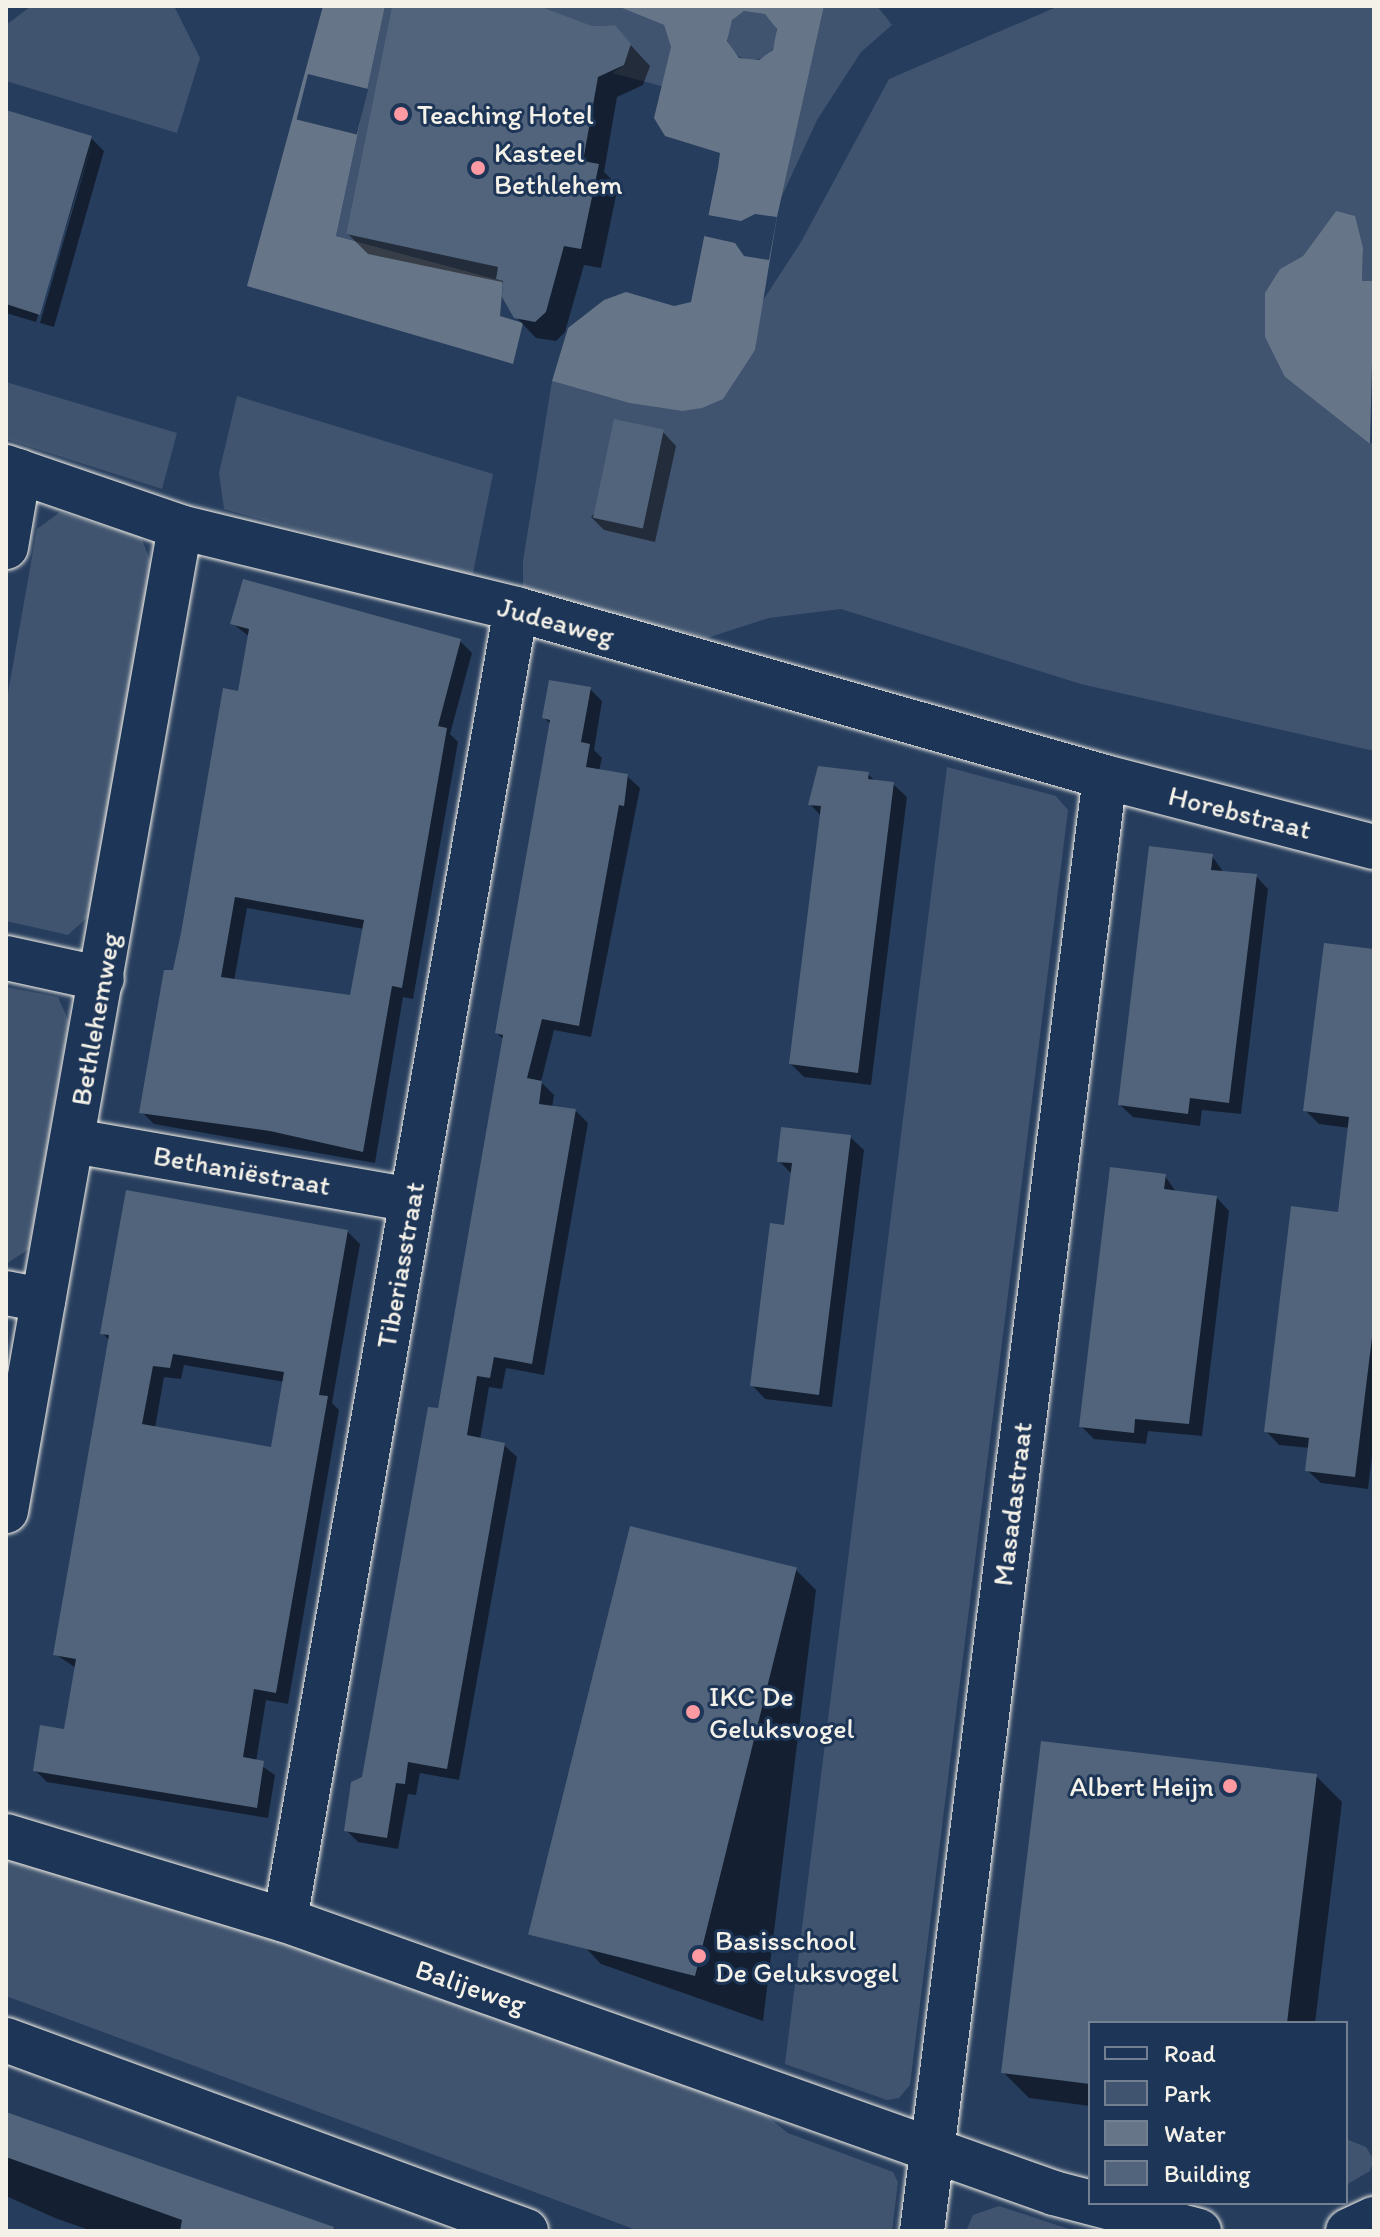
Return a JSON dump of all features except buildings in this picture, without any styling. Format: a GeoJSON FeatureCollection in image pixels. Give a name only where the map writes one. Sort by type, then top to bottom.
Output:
{"type":"FeatureCollection","features":[{"type":"Feature","properties":{"kind":"street","name":"Judeaweg"},"geometry":{"type":"LineString","coordinates":[[12,469],[180,527],[516,609],[1105,777]]}},
{"type":"Feature","properties":{"kind":"street"},"geometry":{"type":"LineString","coordinates":[[6,547],[12,469]]}},
{"type":"Feature","properties":{"kind":"street","name":"Bethlehemweg"},"geometry":{"type":"LineString","coordinates":[[6,1511],[24,1296],[74,1141],[180,527]]}},
{"type":"Feature","properties":{"kind":"street","name":"Tiberiasstraat"},"geometry":{"type":"LineString","coordinates":[[285,1920],[516,609]]}},
{"type":"Feature","properties":{"kind":"street","name":"Horebstraat"},"geometry":{"type":"LineString","coordinates":[[1105,777],[1374,847]]}},
{"type":"Feature","properties":{"kind":"street","name":"Masadastraat"},"geometry":{"type":"LineString","coordinates":[[922,2231],[1105,777]]}},
{"type":"Feature","properties":{"kind":"street"},"geometry":{"type":"LineString","coordinates":[[6,958],[102,979]]}},
{"type":"Feature","properties":{"kind":"street","name":"Bethaniëstraat"},"geometry":{"type":"LineString","coordinates":[[74,1141],[411,1200]]}},
{"type":"Feature","properties":{"kind":"street","name":"Balijeweg"},"geometry":{"type":"LineString","coordinates":[[6,1836],[285,1920],[932,2147]]}},
{"type":"Feature","properties":{"kind":"street"},"geometry":{"type":"LineString","coordinates":[[6,2040],[526,2231]]}},
{"type":"Feature","properties":{"kind":"street"},"geometry":{"type":"LineString","coordinates":[[932,2147],[1054,2193],[1088,2202]]}},
{"type":"Feature","properties":{"kind":"street"},"geometry":{"type":"LineString","coordinates":[[1100,2205],[1199,2231]]}},
{"type":"Feature","properties":{"kind":"street"},"geometry":{"type":"LineString","coordinates":[[1348,2231],[1374,2219]]}},
{"type":"Feature","properties":{"kind":"green space"},"geometry":{"type":"Polygon","coordinates":[[[31,6],[174,6],[200,58],[177,133],[6,81],[6,25],[31,6]]]}},
{"type":"Feature","properties":{"kind":"green space"},"geometry":{"type":"Polygon","coordinates":[[[385,6],[392,6],[346,234],[498,267],[496,279],[336,236],[385,6]]]}},
{"type":"Feature","properties":{"kind":"green space"},"geometry":{"type":"Polygon","coordinates":[[[539,6],[617,6],[664,25],[671,47],[665,87],[612,73],[624,65],[630,47],[615,25],[590,26],[539,6]]]}},
{"type":"Feature","properties":{"kind":"green space"},"geometry":{"type":"Polygon","coordinates":[[[824,6],[877,6],[892,25],[861,52],[817,120],[781,198],[824,6]]]}},
{"type":"Feature","properties":{"kind":"green space"},"geometry":{"type":"Polygon","coordinates":[[[1059,6],[1374,6],[1374,281],[1362,281],[1363,248],[1336,211],[1303,256],[1280,269],[1285,377],[1370,444],[1374,442],[1374,751],[1081,684],[841,609],[769,618],[707,638],[523,592],[523,561],[552,381],[629,403],[682,411],[755,350],[760,305],[801,242],[889,79],[1059,6]]]}},
{"type":"Feature","properties":{"kind":"green space"},"geometry":{"type":"Polygon","coordinates":[[[752,10],[770,17],[777,35],[770,53],[752,60],[734,53],[727,35],[734,17],[752,10]]]}},
{"type":"Feature","properties":{"kind":"green space"},"geometry":{"type":"Polygon","coordinates":[[[6,382],[177,433],[162,489],[6,439],[6,382]]]}},
{"type":"Feature","properties":{"kind":"green space"},"geometry":{"type":"Polygon","coordinates":[[[237,396],[493,474],[472,578],[224,509],[219,473],[237,396]]]}},
{"type":"Feature","properties":{"kind":"green space"},"geometry":{"type":"Polygon","coordinates":[[[60,512],[141,537],[152,565],[89,916],[68,935],[6,921],[6,704],[37,529],[60,512]]]}},
{"type":"Feature","properties":{"kind":"green space"},"geometry":{"type":"Polygon","coordinates":[[[947,767],[1056,796],[1068,810],[910,2085],[899,2098],[887,2100],[785,2064],[947,767]]]}},
{"type":"Feature","properties":{"kind":"green space"},"geometry":{"type":"Polygon","coordinates":[[[6,987],[58,997],[69,1022],[29,1249],[6,1264],[6,987]]]}},
{"type":"Feature","properties":{"kind":"green space"},"geometry":{"type":"Polygon","coordinates":[[[6,1844],[757,2108],[788,2133],[893,2172],[898,2182],[892,2231],[639,2231],[6,1996],[6,1844]]]}},
{"type":"Feature","properties":{"kind":"green space"},"geometry":{"type":"Polygon","coordinates":[[[1348,2140],[1366,2147],[1374,2160],[1370,2171],[1348,2184],[1348,2140]]]}},
{"type":"Feature","properties":{"kind":"green space"},"geometry":{"type":"Polygon","coordinates":[[[999,2206],[1075,2231],[966,2231],[973,2215],[999,2206]]]}},
{"type":"Feature","properties":{"kind":"water"},"geometry":{"type":"Polygon","coordinates":[[[323,6],[385,6],[336,236],[503,281],[500,316],[523,323],[513,364],[247,286],[323,6]]]}},
{"type":"Feature","properties":{"kind":"water"},"geometry":{"type":"Polygon","coordinates":[[[617,6],[824,6],[777,217],[755,350],[723,399],[702,408],[682,411],[629,403],[552,381],[568,328],[604,300],[626,292],[674,306],[691,302],[720,153],[665,136],[654,118],[671,47],[664,25],[617,6]],[[744,11],[732,20],[727,41],[739,58],[759,60],[773,50],[777,29],[765,14],[744,11]]]}},
{"type":"Feature","properties":{"kind":"water"},"geometry":{"type":"Polygon","coordinates":[[[1336,211],[1355,216],[1363,248],[1362,281],[1374,281],[1370,444],[1285,377],[1265,337],[1265,293],[1280,269],[1303,256],[1336,211]]]}},
{"type":"Feature","properties":{"kind":"pier"},"geometry":{"type":"Polygon","coordinates":[[[308,74],[368,89],[357,135],[297,120],[308,74]]]}},
{"type":"Feature","properties":{"kind":"pier"},"geometry":{"type":"Polygon","coordinates":[[[755,214],[777,217],[769,260],[744,256],[735,243],[704,236],[708,215],[741,221],[755,214]]]}},
{"type":"Feature","properties":{"kind":"place","name":"Teaching Hotel"},"geometry":{"type":"Point","coordinates":[401,114]}},
{"type":"Feature","properties":{"kind":"place","name":"Kasteel Bethlehem"},"geometry":{"type":"Point","coordinates":[478,168]}},
{"type":"Feature","properties":{"kind":"place","name":"IKC De Geluksvogel"},"geometry":{"type":"Point","coordinates":[693,1712]}},
{"type":"Feature","properties":{"kind":"place","name":"Albert Heijn"},"geometry":{"type":"Point","coordinates":[1230,1786]}},
{"type":"Feature","properties":{"kind":"place","name":"Basisschool De Geluksvogel"},"geometry":{"type":"Point","coordinates":[699,1956]}}]}
